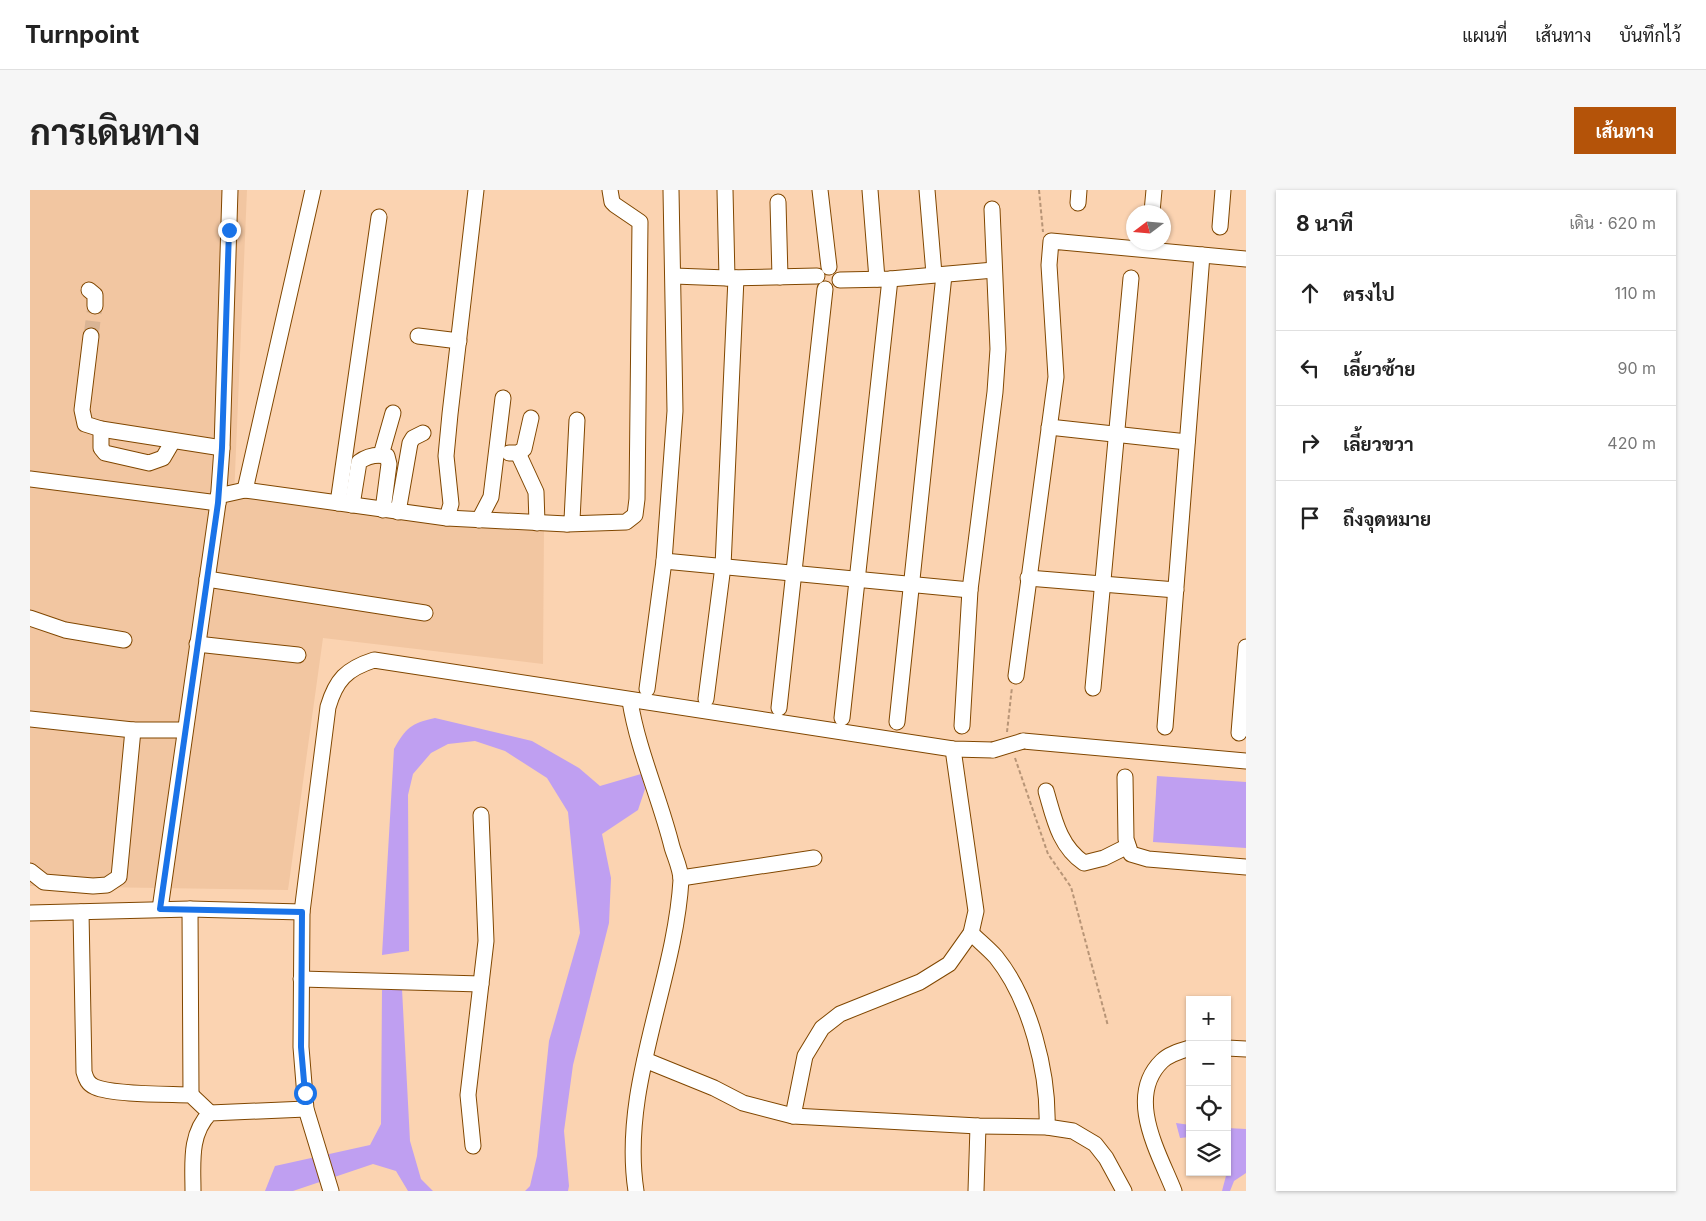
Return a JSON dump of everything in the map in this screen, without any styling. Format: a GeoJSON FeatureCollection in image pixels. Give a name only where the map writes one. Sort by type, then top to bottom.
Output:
{"type":"FeatureCollection","features":[{"type":"Feature","properties":{"kind":"street"},"geometry":{"type":"LineString","coordinates":[[160,909],[218,500],[222,448],[230,190]]}},
{"type":"Feature","properties":{"kind":"street"},"geometry":{"type":"LineString","coordinates":[[245,490],[313,190]]}},
{"type":"Feature","properties":{"kind":"street"},"geometry":{"type":"LineString","coordinates":[[447,518],[452,496],[446,456],[476,190]]}},
{"type":"Feature","properties":{"kind":"street"},"geometry":{"type":"LineString","coordinates":[[30,479],[218,500],[245,490],[447,518],[567,524],[626,522],[635,516],[637,499],[640,222],[614,205],[610,190]]}},
{"type":"Feature","properties":{"kind":"street"},"geometry":{"type":"LineString","coordinates":[[647,689],[664,561],[675,411],[671,190]]}},
{"type":"Feature","properties":{"kind":"street"},"geometry":{"type":"LineString","coordinates":[[706,699],[723,566],[731,278],[725,190]]}},
{"type":"Feature","properties":{"kind":"street"},"geometry":{"type":"LineString","coordinates":[[779,708],[795,572],[824,277],[820,190]]}},
{"type":"Feature","properties":{"kind":"street"},"geometry":{"type":"LineString","coordinates":[[842,718],[857,577],[884,279],[870,190]]}},
{"type":"Feature","properties":{"kind":"street"},"geometry":{"type":"LineString","coordinates":[[897,722],[913,584],[939,274],[927,190]]}},
{"type":"Feature","properties":{"kind":"street"},"geometry":{"type":"LineString","coordinates":[[1153,205],[1154,190]]}},
{"type":"Feature","properties":{"kind":"street"},"geometry":{"type":"LineString","coordinates":[[1220,226],[1223,190]]}},
{"type":"Feature","properties":{"kind":"street"},"geometry":{"type":"LineString","coordinates":[[778,202],[780,277]]}},
{"type":"Feature","properties":{"kind":"street"},"geometry":{"type":"LineString","coordinates":[[962,726],[970,590],[996,392],[998,349],[992,209]]}},
{"type":"Feature","properties":{"kind":"street"},"geometry":{"type":"LineString","coordinates":[[345,504],[379,218]]}},
{"type":"Feature","properties":{"kind":"street"},"geometry":{"type":"LineString","coordinates":[[1014,681],[1056,377],[1049,264],[1051,241],[1246,259]]}},
{"type":"Feature","properties":{"kind":"street"},"geometry":{"type":"LineString","coordinates":[[1165,727],[1202,255]]}},
{"type":"Feature","properties":{"kind":"street"},"geometry":{"type":"LineString","coordinates":[[674,276],[731,278],[824,277],[836,269],[840,280],[884,279],[994,270]]}},
{"type":"Feature","properties":{"kind":"street"},"geometry":{"type":"LineString","coordinates":[[1093,688],[1131,278]]}},
{"type":"Feature","properties":{"kind":"street"},"geometry":{"type":"LineString","coordinates":[[89,290],[95,295],[95,306]]}},
{"type":"Feature","properties":{"kind":"street"},"geometry":{"type":"LineString","coordinates":[[91,336],[82,410],[85,424],[101,429],[222,448]]}},
{"type":"Feature","properties":{"kind":"street"},"geometry":{"type":"LineString","coordinates":[[418,336],[459,341]]}},
{"type":"Feature","properties":{"kind":"street"},"geometry":{"type":"LineString","coordinates":[[479,520],[491,497],[503,398]]}},
{"type":"Feature","properties":{"kind":"street"},"geometry":{"type":"LineString","coordinates":[[381,455],[393,413]]}},
{"type":"Feature","properties":{"kind":"street"},"geometry":{"type":"LineString","coordinates":[[497,452],[518,453],[524,449],[531,418]]}},
{"type":"Feature","properties":{"kind":"street"},"geometry":{"type":"LineString","coordinates":[[567,524],[572,520],[577,420]]}},
{"type":"Feature","properties":{"kind":"street"},"geometry":{"type":"LineString","coordinates":[[1049,427],[1187,442]]}},
{"type":"Feature","properties":{"kind":"street"},"geometry":{"type":"LineString","coordinates":[[101,429],[101,448],[105,453],[149,463],[163,458],[173,441]]}},
{"type":"Feature","properties":{"kind":"street"},"geometry":{"type":"LineString","coordinates":[[390,511],[410,443],[413,438],[423,433]]}},
{"type":"Feature","properties":{"kind":"street"},"geometry":{"type":"LineString","coordinates":[[518,453],[536,492],[537,523]]}},
{"type":"Feature","properties":{"kind":"street"},"geometry":{"type":"LineString","coordinates":[[345,504],[359,462],[365,458],[381,455],[387,456],[389,464],[390,511]]}},
{"type":"Feature","properties":{"kind":"street"},"geometry":{"type":"LineString","coordinates":[[664,561],[857,577],[970,590]]}},
{"type":"Feature","properties":{"kind":"street"},"geometry":{"type":"LineString","coordinates":[[1028,578],[1176,590]]}},
{"type":"Feature","properties":{"kind":"street"},"geometry":{"type":"LineString","coordinates":[[207,579],[424,613]]}},
{"type":"Feature","properties":{"kind":"street"},"geometry":{"type":"LineString","coordinates":[[30,618],[65,630],[124,640]]}},
{"type":"Feature","properties":{"kind":"street"},"geometry":{"type":"LineString","coordinates":[[197,644],[298,655]]}},
{"type":"Feature","properties":{"kind":"street"},"geometry":{"type":"LineString","coordinates":[[1239,733],[1246,647]]}},
{"type":"Feature","properties":{"kind":"street"},"geometry":{"type":"LineString","coordinates":[[330,1189],[306,1108],[301,1047],[302,912],[328,707],[338,682],[358,665],[374,660],[953,750],[993,750],[1016,740],[1246,761]]}},
{"type":"Feature","properties":{"kind":"street"},"geometry":{"type":"LineString","coordinates":[[630,701],[634,726],[663,810],[681,878],[673,932],[645,1060],[635,1119],[636,1191]]}},
{"type":"Feature","properties":{"kind":"street"},"geometry":{"type":"LineString","coordinates":[[30,719],[133,730],[184,730]]}},
{"type":"Feature","properties":{"kind":"street"},"geometry":{"type":"LineString","coordinates":[[30,871],[44,882],[92,886],[108,885],[119,876],[133,730]]}},
{"type":"Feature","properties":{"kind":"street"},"geometry":{"type":"LineString","coordinates":[[793,1116],[805,1056],[822,1028],[840,1014],[920,982],[949,964],[971,933],[976,911],[953,750]]}},
{"type":"Feature","properties":{"kind":"street"},"geometry":{"type":"LineString","coordinates":[[1125,777],[1126,838],[1131,854],[1148,859],[1246,867]]}},
{"type":"Feature","properties":{"kind":"street"},"geometry":{"type":"LineString","coordinates":[[1046,791],[1059,834],[1071,854],[1084,863],[1104,858],[1128,846]]}},
{"type":"Feature","properties":{"kind":"street"},"geometry":{"type":"LineString","coordinates":[[473,1146],[468,1094],[486,941],[481,815]]}},
{"type":"Feature","properties":{"kind":"street"},"geometry":{"type":"LineString","coordinates":[[681,878],[814,858]]}},
{"type":"Feature","properties":{"kind":"street"},"geometry":{"type":"LineString","coordinates":[[30,913],[160,909],[302,912]]}},
{"type":"Feature","properties":{"kind":"street"},"geometry":{"type":"LineString","coordinates":[[190,909],[192,1095]]}},
{"type":"Feature","properties":{"kind":"street"},"geometry":{"type":"LineString","coordinates":[[81,912],[84,1072],[88,1083],[96,1088],[126,1092],[192,1095],[210,1113],[306,1108]]}},
{"type":"Feature","properties":{"kind":"street"},"geometry":{"type":"LineString","coordinates":[[971,933],[996,958],[1018,992],[1044,1069],[1048,1103],[1047,1127]]}},
{"type":"Feature","properties":{"kind":"street"},"geometry":{"type":"LineString","coordinates":[[301,979],[481,984]]}},
{"type":"Feature","properties":{"kind":"street"},"geometry":{"type":"LineString","coordinates":[[1231,1048],[1246,1049]]}},
{"type":"Feature","properties":{"kind":"street"},"geometry":{"type":"LineString","coordinates":[[1174,1191],[1146,1120],[1145,1104],[1149,1082],[1162,1061],[1170,1055],[1186,1049]]}},
{"type":"Feature","properties":{"kind":"street"},"geometry":{"type":"LineString","coordinates":[[645,1060],[714,1088],[743,1103],[793,1116],[978,1126],[1047,1127],[1073,1131],[1095,1144],[1106,1158],[1124,1191]]}},
{"type":"Feature","properties":{"kind":"street"},"geometry":{"type":"LineString","coordinates":[[193,1191],[193,1149],[197,1132],[210,1113]]}},
{"type":"Feature","properties":{"kind":"street"},"geometry":{"type":"LineString","coordinates":[[976,1191],[978,1126]]}},
{"type":"Feature","properties":{"kind":"path"},"geometry":{"type":"LineString","coordinates":[[1039,190],[1043,239]]}},
{"type":"Feature","properties":{"kind":"path"},"geometry":{"type":"LineString","coordinates":[[1014,681],[1006,729],[1016,740]]}},
{"type":"Feature","properties":{"kind":"path"},"geometry":{"type":"LineString","coordinates":[[1015,757],[1048,854],[1071,887],[1108,1026]]}},
{"type":"Feature","properties":{"kind":"shaded area"},"geometry":{"type":"Polygon","coordinates":[[[30,190],[247,190],[234,497],[544,528],[543,664],[323,638],[288,890],[30,886],[30,190]]]}},
{"type":"Feature","properties":{"kind":"shaded area"},"geometry":{"type":"Polygon","coordinates":[[[435,718],[532,741],[579,768],[600,786],[641,774],[645,789],[638,810],[602,834],[611,878],[609,923],[573,1065],[564,1131],[568,1191],[525,1191],[530,1186],[537,1156],[549,1041],[580,933],[568,812],[547,778],[505,751],[475,741],[448,744],[431,753],[413,774],[408,795],[409,951],[382,955],[394,749],[410,727],[435,718]]]}},
{"type":"Feature","properties":{"kind":"shaded area"},"geometry":{"type":"Polygon","coordinates":[[[1157,776],[1246,782],[1246,848],[1153,842],[1157,776]]]}},
{"type":"Feature","properties":{"kind":"shaded area"},"geometry":{"type":"Polygon","coordinates":[[[402,989],[410,1141],[421,1179],[433,1191],[408,1191],[396,1171],[373,1164],[293,1191],[265,1191],[275,1166],[370,1145],[381,1124],[382,990],[402,989]]]}},
{"type":"Feature","properties":{"kind":"shaded area"},"geometry":{"type":"Polygon","coordinates":[[[1176,1123],[1186,1124],[1186,1137],[1180,1138],[1176,1123]]]}},
{"type":"Feature","properties":{"kind":"shaded area"},"geometry":{"type":"Polygon","coordinates":[[[1231,1128],[1246,1129],[1246,1173],[1234,1181],[1230,1191],[1222,1191],[1226,1176],[1231,1176],[1231,1128]]]}},
{"type":"Feature","properties":{"kind":"tunnel"},"geometry":{"type":"LineString","coordinates":[[91,336],[95,306]]}},
{"type":"Feature","properties":{"kind":"route"},"geometry":{"type":"LineString","coordinates":[[229,230],[222,448],[218,503],[184,730],[160,909],[302,912],[301,1047],[305,1093]]}}]}
